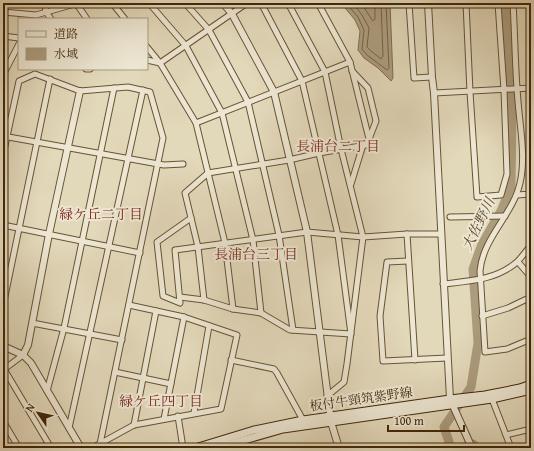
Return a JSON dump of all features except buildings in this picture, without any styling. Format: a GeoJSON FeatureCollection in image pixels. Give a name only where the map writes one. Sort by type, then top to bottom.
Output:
{"type":"FeatureCollection","features":[{"type":"Feature","properties":{"kind":"main road","name":"板付牛頸筑紫野線"},"geometry":{"type":"LineString","coordinates":[[216,448],[283,429],[330,419],[451,402],[520,388],[531,384]]}},
{"type":"Feature","properties":{"kind":"main road","name":"板付牛頸筑紫野線"},"geometry":{"type":"LineString","coordinates":[[451,402],[492,400],[531,390]]}},
{"type":"Feature","properties":{"kind":"main road","name":"板付牛頸筑紫野線"},"geometry":{"type":"LineString","coordinates":[[195,448],[254,430],[303,420],[330,419]]}},
{"type":"Feature","properties":{"kind":"street"},"geometry":{"type":"LineString","coordinates":[[45,3],[46,12],[50,18]]}},
{"type":"Feature","properties":{"kind":"street"},"geometry":{"type":"LineString","coordinates":[[3,12],[35,17],[46,12],[77,3],[86,18]]}},
{"type":"Feature","properties":{"kind":"street"},"geometry":{"type":"LineString","coordinates":[[112,3],[124,18]]}},
{"type":"Feature","properties":{"kind":"street"},"geometry":{"type":"LineString","coordinates":[[149,3],[186,46],[222,113],[252,240],[261,313]]}},
{"type":"Feature","properties":{"kind":"street"},"geometry":{"type":"LineString","coordinates":[[185,3],[209,30],[248,102],[279,235],[293,330]]}},
{"type":"Feature","properties":{"kind":"street"},"geometry":{"type":"LineString","coordinates":[[222,3],[232,14],[274,92],[307,232],[330,419],[339,448]]}},
{"type":"Feature","properties":{"kind":"street"},"geometry":{"type":"LineString","coordinates":[[148,60],[160,63],[247,3]]}},
{"type":"Feature","properties":{"kind":"street"},"geometry":{"type":"LineString","coordinates":[[261,3],[302,81],[338,235],[351,334]]}},
{"type":"Feature","properties":{"kind":"street"},"geometry":{"type":"LineString","coordinates":[[288,3],[325,72],[341,149],[364,237],[344,382],[327,396]]}},
{"type":"Feature","properties":{"kind":"street"},"geometry":{"type":"LineString","coordinates":[[318,3],[350,62],[369,139]]}},
{"type":"Feature","properties":{"kind":"street"},"geometry":{"type":"LineString","coordinates":[[409,3],[414,78],[432,77]]}},
{"type":"Feature","properties":{"kind":"street"},"geometry":{"type":"LineString","coordinates":[[428,3],[447,358],[451,402],[472,448]]}},
{"type":"Feature","properties":{"kind":"street"},"geometry":{"type":"LineString","coordinates":[[466,3],[477,197],[501,195],[507,174],[504,90],[498,3]]}},
{"type":"Feature","properties":{"kind":"street"},"geometry":{"type":"LineString","coordinates":[[513,3],[523,170],[517,195],[494,232],[480,262],[485,352],[507,349],[531,339]]}},
{"type":"Feature","properties":{"kind":"street"},"geometry":{"type":"LineString","coordinates":[[3,36],[18,38]]}},
{"type":"Feature","properties":{"kind":"street"},"geometry":{"type":"LineString","coordinates":[[3,74],[6,62],[18,45]]}},
{"type":"Feature","properties":{"kind":"street"},"geometry":{"type":"LineString","coordinates":[[148,48],[160,63],[196,123],[225,243],[233,309]]}},
{"type":"Feature","properties":{"kind":"street"},"geometry":{"type":"LineString","coordinates":[[196,123],[350,62]]}},
{"type":"Feature","properties":{"kind":"street"},"geometry":{"type":"LineString","coordinates":[[204,300],[198,246],[185,193],[208,173],[289,160],[366,145],[376,121],[368,88],[351,70]]}},
{"type":"Feature","properties":{"kind":"street"},"geometry":{"type":"LineString","coordinates":[[3,155],[5,136],[19,81],[35,74],[80,91],[128,87],[150,92],[162,138],[140,253],[100,444]]}},
{"type":"Feature","properties":{"kind":"street"},"geometry":{"type":"LineString","coordinates":[[3,306],[50,79]]}},
{"type":"Feature","properties":{"kind":"street"},"geometry":{"type":"LineString","coordinates":[[47,392],[64,328],[114,88]]}},
{"type":"Feature","properties":{"kind":"street"},"geometry":{"type":"LineString","coordinates":[[434,93],[531,88]]}},
{"type":"Feature","properties":{"kind":"street"},"geometry":{"type":"LineString","coordinates":[[69,428],[143,90]]}},
{"type":"Feature","properties":{"kind":"street"},"geometry":{"type":"LineString","coordinates":[[51,448],[3,370],[23,355],[28,345],[49,234],[80,91]]}},
{"type":"Feature","properties":{"kind":"street"},"geometry":{"type":"LineString","coordinates":[[5,136],[164,166],[183,164]]}},
{"type":"Feature","properties":{"kind":"street"},"geometry":{"type":"LineString","coordinates":[[350,185],[363,145]]}},
{"type":"Feature","properties":{"kind":"street"},"geometry":{"type":"LineString","coordinates":[[517,195],[531,194]]}},
{"type":"Feature","properties":{"kind":"street"},"geometry":{"type":"LineString","coordinates":[[450,217],[505,216]]}},
{"type":"Feature","properties":{"kind":"street"},"geometry":{"type":"LineString","coordinates":[[191,218],[157,242],[163,296],[180,303],[175,250],[307,232],[364,237],[407,234],[441,234]]}},
{"type":"Feature","properties":{"kind":"street"},"geometry":{"type":"LineString","coordinates":[[3,224],[140,253]]}},
{"type":"Feature","properties":{"kind":"street"},"geometry":{"type":"LineString","coordinates":[[407,234],[415,360]]}},
{"type":"Feature","properties":{"kind":"street"},"geometry":{"type":"LineString","coordinates":[[443,284],[480,280],[497,274],[518,262],[531,245]]}},
{"type":"Feature","properties":{"kind":"street"},"geometry":{"type":"LineString","coordinates":[[408,261],[387,262],[380,316],[383,362],[447,358]]}},
{"type":"Feature","properties":{"kind":"street"},"geometry":{"type":"LineString","coordinates":[[518,262],[531,277]]}},
{"type":"Feature","properties":{"kind":"street"},"geometry":{"type":"LineString","coordinates":[[180,297],[204,300],[233,309],[261,313],[290,330],[351,334]]}},
{"type":"Feature","properties":{"kind":"street"},"geometry":{"type":"LineString","coordinates":[[482,316],[508,308],[531,297]]}},
{"type":"Feature","properties":{"kind":"street"},"geometry":{"type":"LineString","coordinates":[[92,448],[134,425],[220,409],[236,335],[184,317],[129,305]]}},
{"type":"Feature","properties":{"kind":"street"},"geometry":{"type":"LineString","coordinates":[[134,425],[156,311]]}},
{"type":"Feature","properties":{"kind":"street"},"geometry":{"type":"LineString","coordinates":[[164,419],[184,317]]}},
{"type":"Feature","properties":{"kind":"street"},"geometry":{"type":"LineString","coordinates":[[32,323],[122,340]]}},
{"type":"Feature","properties":{"kind":"street"},"geometry":{"type":"LineString","coordinates":[[194,413],[209,326]]}},
{"type":"Feature","properties":{"kind":"street"},"geometry":{"type":"LineString","coordinates":[[3,346],[23,355],[31,363],[81,448]]}},
{"type":"Feature","properties":{"kind":"street"},"geometry":{"type":"LineString","coordinates":[[231,360],[274,369],[303,420]]}},
{"type":"Feature","properties":{"kind":"street"},"geometry":{"type":"LineString","coordinates":[[115,372],[171,384]]}},
{"type":"Feature","properties":{"kind":"street"},"geometry":{"type":"LineString","coordinates":[[492,400],[511,448]]}},
{"type":"Feature","properties":{"kind":"street"},"geometry":{"type":"LineString","coordinates":[[178,416],[183,448]]}},
{"type":"Feature","properties":{"kind":"street"},"geometry":{"type":"LineString","coordinates":[[3,421],[19,448]]}},
{"type":"Feature","properties":{"kind":"street"},"geometry":{"type":"LineString","coordinates":[[506,435],[531,429]]}},
{"type":"Feature","properties":{"kind":"water"},"geometry":{"type":"Polygon","coordinates":[[[341,3],[390,3],[393,78],[391,81],[378,68],[364,58],[358,50],[360,31],[355,20],[341,3]]]}},
{"type":"Feature","properties":{"kind":"waterway","name":"大佐野川"},"geometry":{"type":"LineString","coordinates":[[451,448],[444,427],[471,387],[478,343],[473,269],[482,244],[501,211],[511,187],[512,107],[505,3]]}},
{"type":"Feature","properties":{"kind":"waterway","name":"大佐野川"},"geometry":{"type":"LineString","coordinates":[[460,448],[473,444],[478,448]]}},
{"type":"Feature","properties":{"kind":"district","name":"長浦台二丁目"},"geometry":{"type":"Point","coordinates":[338,146]}},
{"type":"Feature","properties":{"kind":"district","name":"緑ケ丘二丁目"},"geometry":{"type":"Point","coordinates":[101,214]}},
{"type":"Feature","properties":{"kind":"district","name":"長浦台三丁目"},"geometry":{"type":"Point","coordinates":[256,254]}},
{"type":"Feature","properties":{"kind":"district","name":"緑ケ丘四丁目"},"geometry":{"type":"Point","coordinates":[161,401]}}]}
